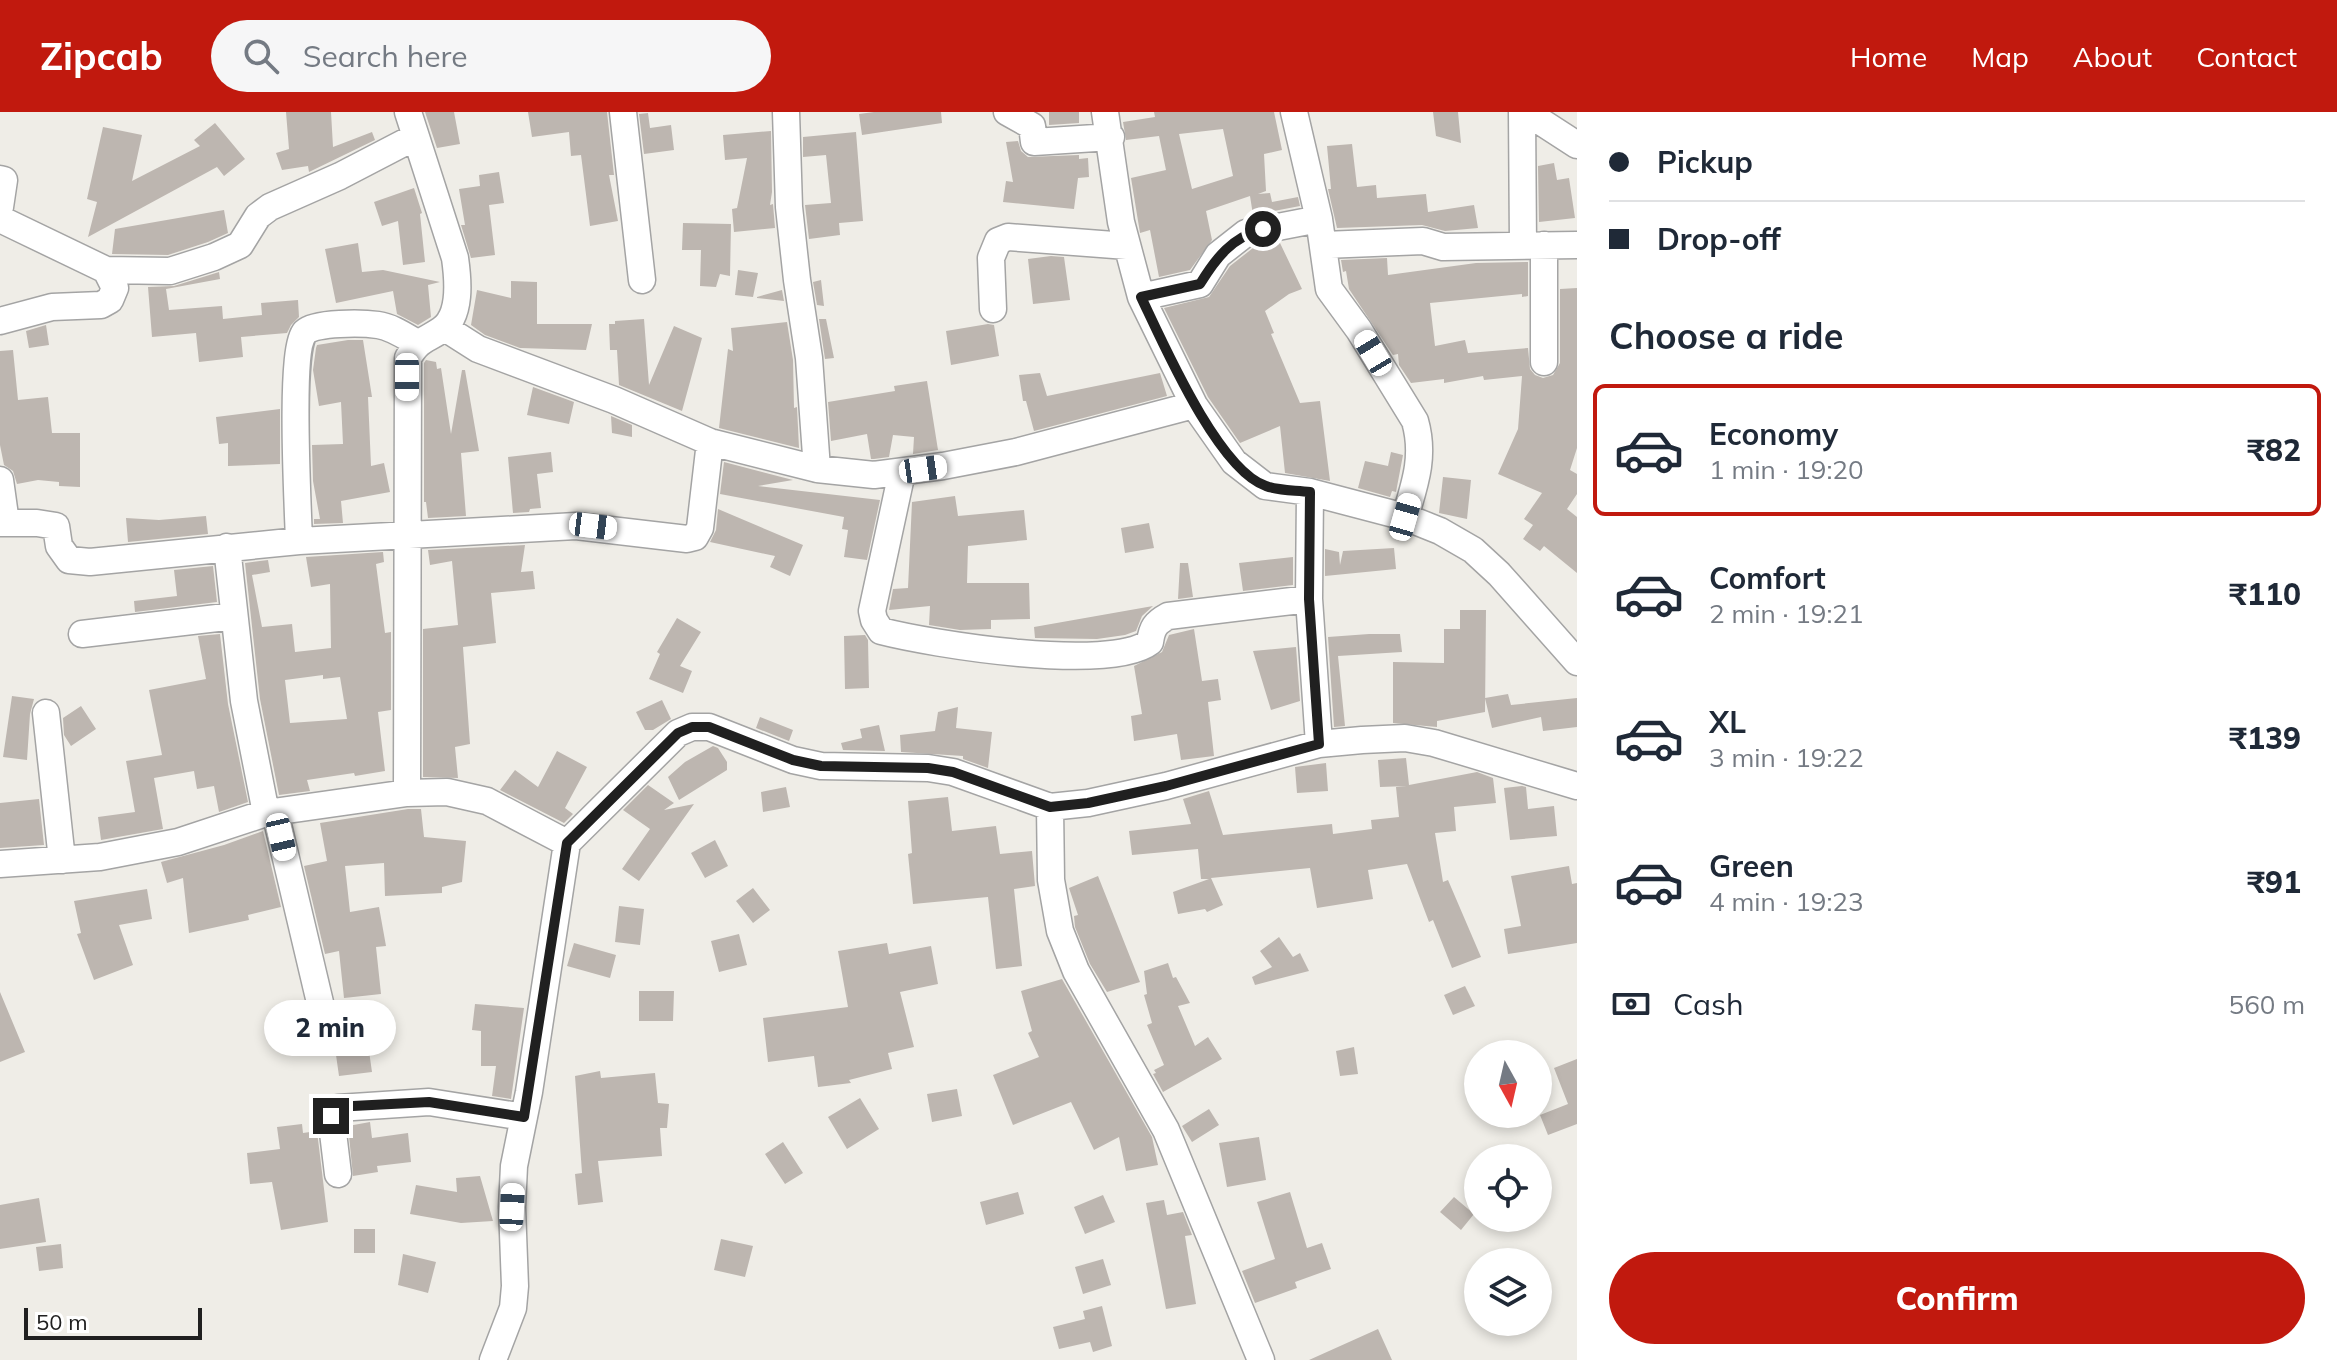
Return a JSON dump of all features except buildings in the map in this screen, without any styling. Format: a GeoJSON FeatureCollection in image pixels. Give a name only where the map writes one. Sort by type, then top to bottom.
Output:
{"type":"FeatureCollection","features":[{"type":"Feature","properties":{"kind":"street"},"geometry":{"type":"LineString","coordinates":[[623,112],[642,280]]}},
{"type":"Feature","properties":{"kind":"street"},"geometry":{"type":"LineString","coordinates":[[786,112],[790,159],[789,207],[809,358],[817,469]]}},
{"type":"Feature","properties":{"kind":"street"},"geometry":{"type":"LineString","coordinates":[[1007,112],[1032,126],[1034,142],[1108,124],[1121,222],[1141,297],[1194,405],[1234,462],[1265,486],[1310,492],[1405,517],[1440,531],[1473,550],[1524,599],[1577,662]]}},
{"type":"Feature","properties":{"kind":"street"},"geometry":{"type":"LineString","coordinates":[[1294,112],[1319,219],[1329,289],[1359,330],[1415,421],[1420,466],[1405,517]]}},
{"type":"Feature","properties":{"kind":"street"},"geometry":{"type":"LineString","coordinates":[[1524,112],[1577,145]]}},
{"type":"Feature","properties":{"kind":"street"},"geometry":{"type":"LineString","coordinates":[[1524,112],[1544,362]]}},
{"type":"Feature","properties":{"kind":"street"},"geometry":{"type":"LineString","coordinates":[[0,219],[106,270],[170,271],[240,245],[258,216],[270,207],[340,176],[411,124],[455,258],[458,283],[457,303],[445,328],[417,343],[408,358],[407,793]]}},
{"type":"Feature","properties":{"kind":"street"},"geometry":{"type":"LineString","coordinates":[[0,179],[4,180],[0,207]]}},
{"type":"Feature","properties":{"kind":"street"},"geometry":{"type":"LineString","coordinates":[[1141,297],[1200,284],[1218,255],[1246,233],[1319,219]]}},
{"type":"Feature","properties":{"kind":"street"},"geometry":{"type":"LineString","coordinates":[[993,309],[991,258],[998,241],[1008,237],[1127,246]]}},
{"type":"Feature","properties":{"kind":"street"},"geometry":{"type":"LineString","coordinates":[[1324,245],[1423,241],[1443,247],[1577,245]]}},
{"type":"Feature","properties":{"kind":"street"},"geometry":{"type":"LineString","coordinates":[[0,321],[52,307],[101,305],[110,300],[115,288],[106,270]]}},
{"type":"Feature","properties":{"kind":"street"},"geometry":{"type":"LineString","coordinates":[[299,541],[295,380],[300,340],[307,330],[320,325],[377,325],[392,329],[417,343]]}},
{"type":"Feature","properties":{"kind":"street"},"geometry":{"type":"LineString","coordinates":[[445,328],[478,349],[614,400],[710,442],[817,469],[874,475],[1016,452],[1194,405]]}},
{"type":"Feature","properties":{"kind":"street"},"geometry":{"type":"LineString","coordinates":[[0,480],[3,523],[56,526],[59,546],[69,560],[90,562],[299,541],[576,526],[695,537],[700,528],[710,442]]}},
{"type":"Feature","properties":{"kind":"street"},"geometry":{"type":"LineString","coordinates":[[902,472],[872,611],[881,631],[1026,655],[1097,654],[1142,649],[1150,642],[1157,622],[1168,616],[1309,599]]}},
{"type":"Feature","properties":{"kind":"street"},"geometry":{"type":"LineString","coordinates":[[1310,492],[1309,599],[1319,744]]}},
{"type":"Feature","properties":{"kind":"street"},"geometry":{"type":"LineString","coordinates":[[227,547],[244,701],[322,1011]]}},
{"type":"Feature","properties":{"kind":"street"},"geometry":{"type":"LineString","coordinates":[[82,634],[234,616]]}},
{"type":"Feature","properties":{"kind":"street"},"geometry":{"type":"LineString","coordinates":[[46,713],[62,860]]}},
{"type":"Feature","properties":{"kind":"street"},"geometry":{"type":"LineString","coordinates":[[493,1360],[513,1308],[514,1166],[567,843],[678,733],[692,727],[709,727],[793,760],[821,766],[928,768],[953,772],[1050,807],[1088,803],[1166,786],[1319,744],[1391,739],[1419,740],[1494,759],[1577,786]]}},
{"type":"Feature","properties":{"kind":"street"},"geometry":{"type":"LineString","coordinates":[[0,864],[100,857],[178,842],[271,812],[407,793],[447,792],[487,801],[567,843]]}},
{"type":"Feature","properties":{"kind":"street"},"geometry":{"type":"LineString","coordinates":[[1050,807],[1051,880],[1060,931],[1076,971],[1166,1130],[1261,1360]]}},
{"type":"Feature","properties":{"kind":"street"},"geometry":{"type":"LineString","coordinates":[[338,1174],[331,1116],[332,1111],[338,1108],[429,1102],[524,1117]]}},
{"type":"Feature","properties":{"kind":"route"},"geometry":{"type":"LineString","coordinates":[[331,1116],[332,1111],[338,1108],[429,1102],[524,1117],[567,843],[678,733],[692,727],[709,727],[793,760],[821,766],[928,768],[953,772],[1050,807],[1088,803],[1166,786],[1319,744],[1309,599],[1310,492],[1265,486],[1234,462],[1194,405],[1141,297],[1200,284],[1218,255],[1246,233],[1263,229]]}}]}
